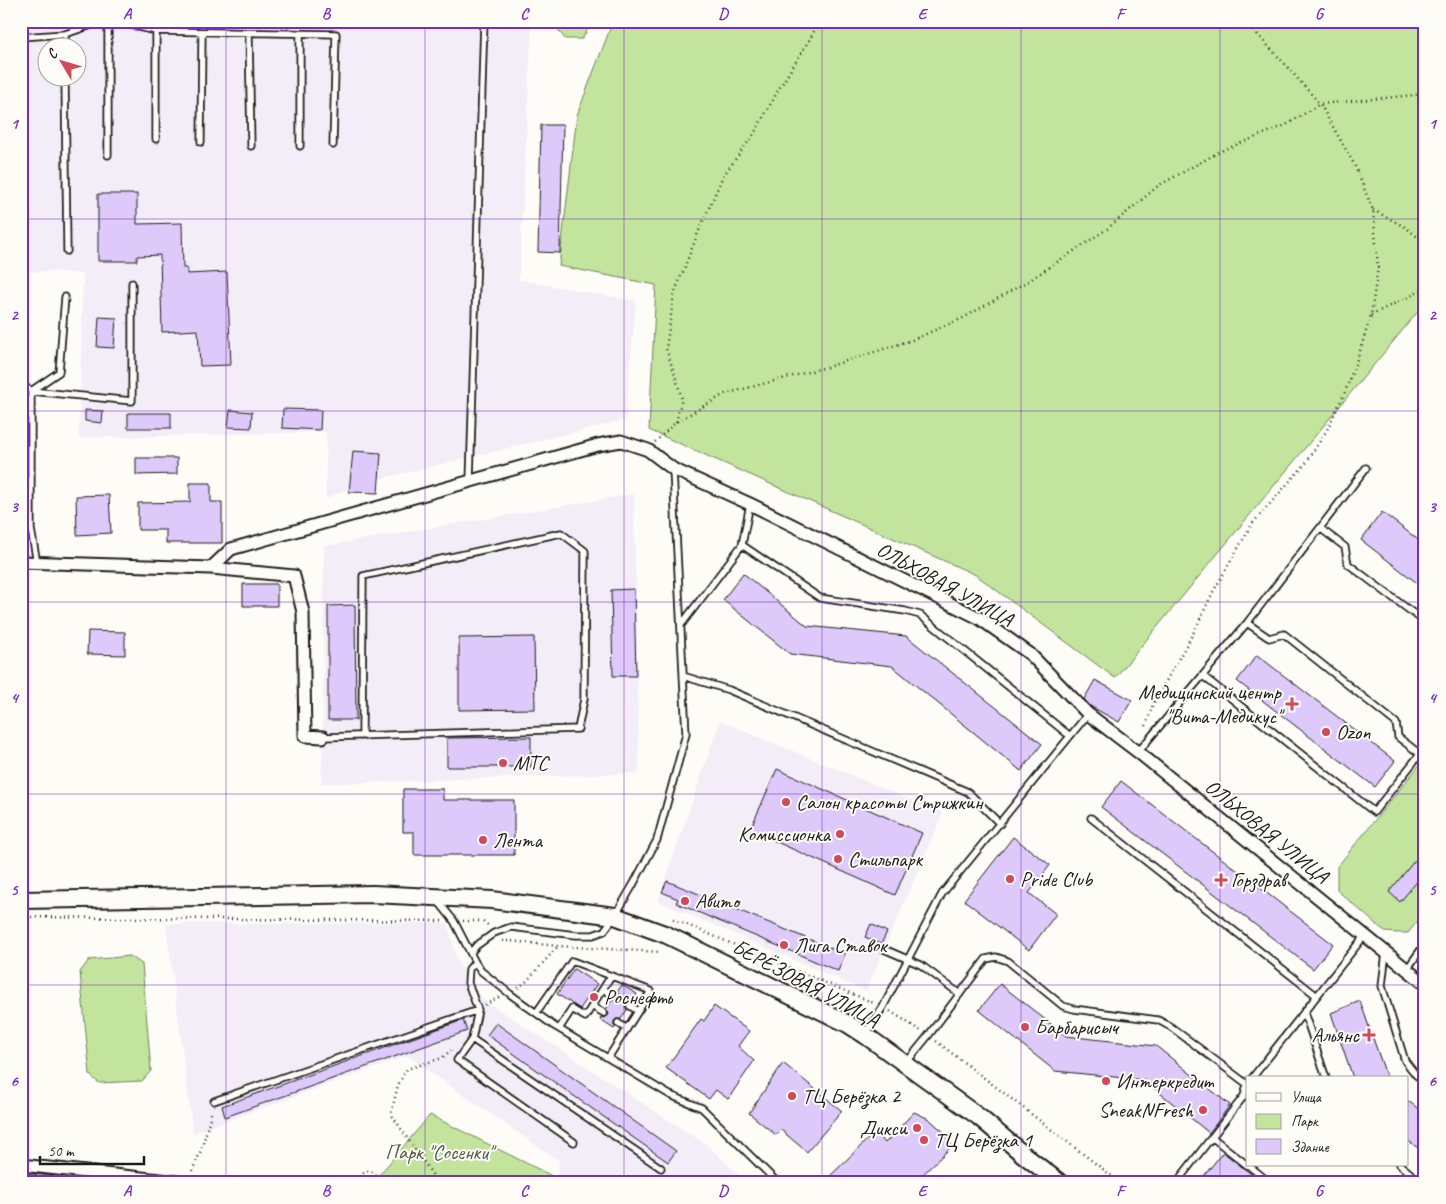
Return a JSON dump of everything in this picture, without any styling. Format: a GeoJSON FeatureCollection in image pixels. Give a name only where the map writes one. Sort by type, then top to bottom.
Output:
{"type":"FeatureCollection","features":[{"type":"Feature","properties":{"kind":"street","name":"ОЛЬХОВАЯ УЛИЦА"},"geometry":{"type":"LineString","coordinates":[[212,568],[231,549],[598,445],[621,441],[648,450],[673,469],[750,504],[979,618],[1030,654],[1088,714],[1138,752],[1425,984]]}},
{"type":"Feature","properties":{"kind":"street"},"geometry":{"type":"LineString","coordinates":[[21,562],[212,568],[294,576],[303,612],[305,736],[323,737]]}},
{"type":"Feature","properties":{"kind":"street","name":"БЕРЁЗОВАЯ УЛИЦА"},"geometry":{"type":"LineString","coordinates":[[21,900],[373,894],[492,900],[614,916],[667,935],[865,1034],[979,1117],[1060,1183]]}},
{"type":"Feature","properties":{"kind":"street"},"geometry":{"type":"LineString","coordinates":[[21,1165],[188,1183]]}},
{"type":"Feature","properties":{"kind":"lane"},"geometry":{"type":"LineString","coordinates":[[21,36],[65,34],[104,21]]}},
{"type":"Feature","properties":{"kind":"lane"},"geometry":{"type":"LineString","coordinates":[[108,21],[108,154]]}},
{"type":"Feature","properties":{"kind":"lane"},"geometry":{"type":"LineString","coordinates":[[114,21],[156,31],[336,34],[333,145]]}},
{"type":"Feature","properties":{"kind":"lane"},"geometry":{"type":"LineString","coordinates":[[470,481],[484,21]]}},
{"type":"Feature","properties":{"kind":"lane"},"geometry":{"type":"LineString","coordinates":[[156,31],[156,139]]}},
{"type":"Feature","properties":{"kind":"lane"},"geometry":{"type":"LineString","coordinates":[[201,142],[202,32]]}},
{"type":"Feature","properties":{"kind":"lane"},"geometry":{"type":"LineString","coordinates":[[249,33],[251,146]]}},
{"type":"Feature","properties":{"kind":"lane"},"geometry":{"type":"LineString","coordinates":[[300,34],[300,146]]}},
{"type":"Feature","properties":{"kind":"lane"},"geometry":{"type":"LineString","coordinates":[[65,88],[67,251]]}},
{"type":"Feature","properties":{"kind":"lane"},"geometry":{"type":"LineString","coordinates":[[21,384],[31,391],[132,401],[132,283]]}},
{"type":"Feature","properties":{"kind":"lane"},"geometry":{"type":"LineString","coordinates":[[31,391],[59,372],[65,297]]}},
{"type":"Feature","properties":{"kind":"lane"},"geometry":{"type":"LineString","coordinates":[[31,391],[31,528],[37,563]]}},
{"type":"Feature","properties":{"kind":"lane"},"geometry":{"type":"LineString","coordinates":[[1138,752],[1247,623],[1366,468]]}},
{"type":"Feature","properties":{"kind":"lane"},"geometry":{"type":"LineString","coordinates":[[471,952],[494,933],[511,927],[576,935],[592,935],[604,931],[658,840],[686,734],[673,469]]}},
{"type":"Feature","properties":{"kind":"lane"},"geometry":{"type":"LineString","coordinates":[[681,625],[742,545],[750,504]]}},
{"type":"Feature","properties":{"kind":"lane"},"geometry":{"type":"LineString","coordinates":[[1320,528],[1345,547],[1348,564],[1425,622]]}},
{"type":"Feature","properties":{"kind":"lane"},"geometry":{"type":"LineString","coordinates":[[323,737],[362,736],[578,729],[584,699],[586,551],[560,533],[364,576],[362,736]]}},
{"type":"Feature","properties":{"kind":"lane"},"geometry":{"type":"LineString","coordinates":[[742,545],[820,598],[905,611],[920,616],[1070,736]]}},
{"type":"Feature","properties":{"kind":"lane"},"geometry":{"type":"LineString","coordinates":[[1247,623],[1270,638],[1284,634],[1396,723],[1398,738],[1420,754]]}},
{"type":"Feature","properties":{"kind":"lane"},"geometry":{"type":"LineString","coordinates":[[683,676],[729,690],[968,792],[1000,824]]}},
{"type":"Feature","properties":{"kind":"lane"},"geometry":{"type":"LineString","coordinates":[[1202,676],[1374,812],[1425,748]]}},
{"type":"Feature","properties":{"kind":"lane"},"geometry":{"type":"LineString","coordinates":[[865,1034],[883,1007],[942,894],[1088,714]]}},
{"type":"Feature","properties":{"kind":"lane"},"geometry":{"type":"LineString","coordinates":[[1091,818],[1317,996]]}},
{"type":"Feature","properties":{"kind":"lane"},"geometry":{"type":"LineString","coordinates":[[435,897],[454,921],[481,971],[559,1029],[670,1095],[702,1108],[778,1183]]}},
{"type":"Feature","properties":{"kind":"lane"},"geometry":{"type":"LineString","coordinates":[[1254,1076],[1365,935]]}},
{"type":"Feature","properties":{"kind":"lane"},"geometry":{"type":"LineString","coordinates":[[1407,970],[1425,944]]}},
{"type":"Feature","properties":{"kind":"lane"},"geometry":{"type":"LineString","coordinates":[[884,949],[921,965],[960,994]]}},
{"type":"Feature","properties":{"kind":"lane"},"geometry":{"type":"LineString","coordinates":[[1386,952],[1382,986],[1405,1061],[1416,1075],[1425,1081]]}},
{"type":"Feature","properties":{"kind":"lane"},"geometry":{"type":"LineString","coordinates":[[905,1064],[986,959],[996,958],[1008,961],[1063,1006],[1158,1020],[1171,1027],[1246,1083]]}},
{"type":"Feature","properties":{"kind":"lane"},"geometry":{"type":"LineString","coordinates":[[536,1013],[572,961],[652,991],[608,1058]]}},
{"type":"Feature","properties":{"kind":"lane"},"geometry":{"type":"LineString","coordinates":[[475,962],[469,969],[468,983],[478,1010],[472,1038],[457,1060],[574,1142]]}},
{"type":"Feature","properties":{"kind":"lane"},"geometry":{"type":"LineString","coordinates":[[559,1029],[572,1009],[585,1017],[611,976]]}},
{"type":"Feature","properties":{"kind":"lane"},"geometry":{"type":"LineString","coordinates":[[603,989],[615,996]]}},
{"type":"Feature","properties":{"kind":"lane"},"geometry":{"type":"LineString","coordinates":[[592,1006],[604,1014]]}},
{"type":"Feature","properties":{"kind":"lane"},"geometry":{"type":"LineString","coordinates":[[630,1006],[638,1011]]}},
{"type":"Feature","properties":{"kind":"lane"},"geometry":{"type":"LineString","coordinates":[[214,1101],[478,1010]]}},
{"type":"Feature","properties":{"kind":"lane"},"geometry":{"type":"LineString","coordinates":[[1304,1012],[1325,1076]]}},
{"type":"Feature","properties":{"kind":"lane"},"geometry":{"type":"LineString","coordinates":[[618,1023],[627,1028]]}},
{"type":"Feature","properties":{"kind":"lane"},"geometry":{"type":"LineString","coordinates":[[472,1038],[661,1168]]}},
{"type":"Feature","properties":{"kind":"lane"},"geometry":{"type":"LineString","coordinates":[[1176,1183],[1244,1096],[1246,1088]]}},
{"type":"Feature","properties":{"kind":"lane"},"geometry":{"type":"LineString","coordinates":[[1213,1138],[1246,1163]]}},
{"type":"Feature","properties":{"kind":"lane"},"geometry":{"type":"LineString","coordinates":[[1249,1166],[1270,1183]]}},
{"type":"Feature","properties":{"kind":"lane"},"geometry":{"type":"LineString","coordinates":[[1401,1166],[1422,1183]]}},
{"type":"Feature","properties":{"kind":"path"},"geometry":{"type":"LineString","coordinates":[[676,422],[682,399],[666,349],[674,294],[723,176],[754,134],[780,86],[813,34],[818,21]]}},
{"type":"Feature","properties":{"kind":"path"},"geometry":{"type":"LineString","coordinates":[[1145,728],[1153,704],[1252,524],[1306,463],[1326,430],[1345,392],[1359,354],[1371,315],[1378,267],[1373,210],[1354,164],[1320,104],[1245,21]]}},
{"type":"Feature","properties":{"kind":"path"},"geometry":{"type":"LineString","coordinates":[[648,450],[676,422],[725,394],[827,367],[912,340],[963,318],[1030,280],[1107,229],[1158,186],[1221,151],[1286,125],[1320,104],[1425,94]]}},
{"type":"Feature","properties":{"kind":"path"},"geometry":{"type":"LineString","coordinates":[[1373,210],[1405,227],[1425,243]]}},
{"type":"Feature","properties":{"kind":"path"},"geometry":{"type":"LineString","coordinates":[[1371,315],[1425,289]]}},
{"type":"Feature","properties":{"kind":"path"},"geometry":{"type":"LineString","coordinates":[[21,917],[483,922],[501,941],[660,952]]}},
{"type":"Feature","properties":{"kind":"path"},"geometry":{"type":"LineString","coordinates":[[673,919],[883,1007],[928,1036],[1121,1183]]}},
{"type":"Feature","properties":{"kind":"path"},"geometry":{"type":"LineString","coordinates":[[478,1010],[495,999],[510,994],[526,982],[558,946]]}},
{"type":"Feature","properties":{"kind":"path"},"geometry":{"type":"LineString","coordinates":[[438,1183],[391,1114],[398,1085],[406,1069],[442,1058],[454,1047]]}},
{"type":"Feature","properties":{"kind":"path"},"geometry":{"type":"LineString","coordinates":[[188,1183],[202,1148],[214,1101]]}},
{"type":"Feature","properties":{"kind":"path"},"geometry":{"type":"LineString","coordinates":[[350,1181],[369,1170],[390,1183]]}},
{"type":"Feature","properties":{"kind":"shaded area"},"geometry":{"type":"Polygon","coordinates":[[[21,21],[532,21],[519,280],[636,301],[625,420],[354,485],[326,499],[326,432],[79,438],[83,274],[56,271],[21,272],[21,21]]]}},
{"type":"Feature","properties":{"kind":"shaded area"},"geometry":{"type":"Polygon","coordinates":[[[634,494],[639,773],[321,784],[324,546],[634,494]]]}},
{"type":"Feature","properties":{"kind":"shaded area"},"geometry":{"type":"Polygon","coordinates":[[[720,721],[943,813],[866,991],[658,901],[720,721]]]}},
{"type":"Feature","properties":{"kind":"shaded area"},"geometry":{"type":"Polygon","coordinates":[[[447,923],[458,963],[484,1000],[707,1145],[748,1183],[559,1183],[557,1177],[559,1161],[407,1056],[193,1133],[166,924],[447,923]]]}},
{"type":"Feature","properties":{"kind":"green space"},"geometry":{"type":"Polygon","coordinates":[[[552,21],[593,21],[582,39],[565,39],[552,21]]]}},
{"type":"Feature","properties":{"kind":"green space"},"geometry":{"type":"Polygon","coordinates":[[[613,21],[1425,21],[1425,303],[1115,678],[976,575],[649,430],[656,285],[559,266],[577,115],[613,21]]]}},
{"type":"Feature","properties":{"kind":"green space"},"geometry":{"type":"Polygon","coordinates":[[[1425,758],[1425,912],[1408,933],[1385,932],[1337,890],[1337,867],[1425,758]]]}},
{"type":"Feature","properties":{"kind":"green space"},"geometry":{"type":"Polygon","coordinates":[[[130,956],[142,964],[151,1071],[142,1081],[99,1083],[90,1075],[80,972],[89,960],[130,956]]]}},
{"type":"Feature","properties":{"kind":"green space","name":"Парк \"Сосенки\""},"geometry":{"type":"Polygon","coordinates":[[[430,1115],[552,1176],[555,1183],[378,1183],[375,1180],[430,1115]]]}},
{"type":"Feature","properties":{"kind":"building"},"geometry":{"type":"Polygon","coordinates":[[[541,125],[563,125],[560,253],[538,252],[541,125]]]}},
{"type":"Feature","properties":{"kind":"building"},"geometry":{"type":"Polygon","coordinates":[[[98,194],[137,194],[137,224],[182,223],[183,268],[187,268],[187,274],[227,272],[231,365],[200,366],[198,330],[162,332],[160,255],[137,256],[137,261],[98,261],[98,194]]]}},
{"type":"Feature","properties":{"kind":"building"},"geometry":{"type":"Polygon","coordinates":[[[99,317],[116,318],[114,348],[97,347],[99,317]]]}},
{"type":"Feature","properties":{"kind":"building"},"geometry":{"type":"Polygon","coordinates":[[[283,409],[321,410],[320,430],[282,428],[283,409]]]}},
{"type":"Feature","properties":{"kind":"building"},"geometry":{"type":"Polygon","coordinates":[[[85,410],[103,411],[102,423],[85,421],[85,410]]]}},
{"type":"Feature","properties":{"kind":"building"},"geometry":{"type":"Polygon","coordinates":[[[230,410],[252,412],[251,428],[228,427],[230,410]]]}},
{"type":"Feature","properties":{"kind":"building"},"geometry":{"type":"Polygon","coordinates":[[[128,413],[171,413],[171,428],[128,428],[128,413]]]}},
{"type":"Feature","properties":{"kind":"building"},"geometry":{"type":"Polygon","coordinates":[[[353,451],[381,453],[378,493],[349,492],[353,451]]]}},
{"type":"Feature","properties":{"kind":"building"},"geometry":{"type":"Polygon","coordinates":[[[136,458],[177,458],[177,474],[136,475],[136,458]]]}},
{"type":"Feature","properties":{"kind":"building"},"geometry":{"type":"Polygon","coordinates":[[[190,483],[211,483],[211,502],[222,502],[222,543],[166,543],[166,530],[138,530],[138,503],[190,502],[190,483]]]}},
{"type":"Feature","properties":{"kind":"building"},"geometry":{"type":"Polygon","coordinates":[[[109,495],[111,533],[77,535],[76,496],[109,495]]]}},
{"type":"Feature","properties":{"kind":"building"},"geometry":{"type":"Polygon","coordinates":[[[1382,512],[1425,545],[1425,589],[1361,540],[1382,512]]]}},
{"type":"Feature","properties":{"kind":"building"},"geometry":{"type":"Polygon","coordinates":[[[743,573],[807,626],[906,636],[1042,744],[1021,771],[892,666],[790,654],[723,600],[743,573]]]}},
{"type":"Feature","properties":{"kind":"building"},"geometry":{"type":"Polygon","coordinates":[[[243,584],[277,584],[277,606],[243,606],[243,584]]]}},
{"type":"Feature","properties":{"kind":"building"},"geometry":{"type":"Polygon","coordinates":[[[634,589],[636,676],[613,676],[611,590],[634,589]]]}},
{"type":"Feature","properties":{"kind":"building"},"geometry":{"type":"Polygon","coordinates":[[[355,605],[356,720],[328,720],[328,606],[355,605]]]}},
{"type":"Feature","properties":{"kind":"building"},"geometry":{"type":"Polygon","coordinates":[[[88,631],[125,632],[125,655],[87,654],[88,631]]]}},
{"type":"Feature","properties":{"kind":"building"},"geometry":{"type":"Polygon","coordinates":[[[534,637],[535,709],[459,710],[459,638],[534,637]]]}},
{"type":"Feature","properties":{"kind":"building"},"geometry":{"type":"Polygon","coordinates":[[[1257,655],[1395,761],[1375,787],[1237,681],[1257,655]]]}},
{"type":"Feature","properties":{"kind":"building"},"geometry":{"type":"Polygon","coordinates":[[[1095,680],[1132,700],[1119,722],[1090,706],[1084,699],[1095,680]]]}},
{"type":"Feature","properties":{"kind":"building"},"geometry":{"type":"Polygon","coordinates":[[[531,737],[531,767],[447,767],[447,738],[531,737]]]}},
{"type":"Feature","properties":{"kind":"building"},"geometry":{"type":"Polygon","coordinates":[[[777,769],[922,833],[895,895],[750,830],[777,769]]]}},
{"type":"Feature","properties":{"kind":"building"},"geometry":{"type":"Polygon","coordinates":[[[1121,781],[1333,944],[1313,969],[1101,807],[1121,781]]]}},
{"type":"Feature","properties":{"kind":"building"},"geometry":{"type":"Polygon","coordinates":[[[403,789],[443,789],[443,800],[514,800],[514,855],[414,855],[414,832],[403,832],[403,789]]]}},
{"type":"Feature","properties":{"kind":"building","name":"Pride Club"},"geometry":{"type":"Polygon","coordinates":[[[1013,837],[1050,865],[1029,893],[1056,914],[1029,950],[964,900],[1013,837]]]}},
{"type":"Feature","properties":{"kind":"building"},"geometry":{"type":"Polygon","coordinates":[[[1415,860],[1425,868],[1425,872],[1400,902],[1389,892],[1415,860]]]}},
{"type":"Feature","properties":{"kind":"building"},"geometry":{"type":"Polygon","coordinates":[[[667,881],[845,954],[838,971],[676,903],[678,899],[662,892],[667,881]]]}},
{"type":"Feature","properties":{"kind":"building"},"geometry":{"type":"Polygon","coordinates":[[[871,924],[887,932],[881,944],[865,937],[871,924]]]}},
{"type":"Feature","properties":{"kind":"building"},"geometry":{"type":"Polygon","coordinates":[[[574,969],[597,984],[580,1009],[557,994],[574,969]]]}},
{"type":"Feature","properties":{"kind":"building"},"geometry":{"type":"Polygon","coordinates":[[[1000,984],[1066,1036],[1156,1046],[1230,1105],[1209,1133],[1144,1080],[1055,1071],[979,1010],[1000,984]]]}},
{"type":"Feature","properties":{"kind":"building"},"geometry":{"type":"Polygon","coordinates":[[[622,985],[637,994],[632,1002],[626,1003],[627,1010],[621,1019],[614,1021],[616,1027],[614,1029],[600,1020],[601,1017],[608,1016],[609,1013],[606,1009],[612,1000],[619,999],[620,996],[617,992],[622,985]]]}},
{"type":"Feature","properties":{"kind":"building"},"geometry":{"type":"Polygon","coordinates":[[[1360,1001],[1386,1076],[1352,1076],[1331,1013],[1360,1001]]]}},
{"type":"Feature","properties":{"kind":"building"},"geometry":{"type":"Polygon","coordinates":[[[714,1006],[749,1031],[738,1046],[754,1061],[728,1099],[716,1090],[709,1099],[666,1068],[701,1019],[704,1021],[714,1006]]]}},
{"type":"Feature","properties":{"kind":"building"},"geometry":{"type":"Polygon","coordinates":[[[463,1020],[467,1031],[225,1117],[222,1106],[463,1020]]]}},
{"type":"Feature","properties":{"kind":"building"},"geometry":{"type":"Polygon","coordinates":[[[496,1023],[676,1151],[668,1162],[487,1035],[496,1023]]]}},
{"type":"Feature","properties":{"kind":"building","name":"ТЦ Берёзка 2"},"geometry":{"type":"Polygon","coordinates":[[[783,1063],[842,1111],[807,1152],[781,1130],[776,1135],[749,1113],[783,1063]]]}},
{"type":"Feature","properties":{"kind":"building"},"geometry":{"type":"Polygon","coordinates":[[[1408,1101],[1425,1114],[1425,1153],[1408,1141],[1408,1101]]]}},
{"type":"Feature","properties":{"kind":"building"},"geometry":{"type":"Polygon","coordinates":[[[914,1112],[929,1119],[946,1134],[952,1146],[914,1183],[823,1183],[875,1132],[885,1143],[914,1112]]]}},
{"type":"Feature","properties":{"kind":"building"},"geometry":{"type":"Polygon","coordinates":[[[1223,1152],[1262,1183],[1210,1183],[1203,1177],[1223,1152]]]}},
{"type":"Feature","properties":{"kind":"building"},"geometry":{"type":"Polygon","coordinates":[[[21,1173],[53,1176],[53,1183],[21,1183],[21,1173]]]}},
{"type":"Feature","properties":{"kind":"place","name":"Медицинский центр \"Вита-Медикус\""},"geometry":{"type":"Point","coordinates":[1292,704]}},
{"type":"Feature","properties":{"kind":"place","name":"Ozon"},"geometry":{"type":"Point","coordinates":[1326,732]}},
{"type":"Feature","properties":{"kind":"place","name":"МТС"},"geometry":{"type":"Point","coordinates":[503,763]}},
{"type":"Feature","properties":{"kind":"place","name":"Салон красоты Стрижкин"},"geometry":{"type":"Point","coordinates":[786,802]}},
{"type":"Feature","properties":{"kind":"place","name":"Комиссионка"},"geometry":{"type":"Point","coordinates":[840,834]}},
{"type":"Feature","properties":{"kind":"place","name":"Лента"},"geometry":{"type":"Point","coordinates":[483,840]}},
{"type":"Feature","properties":{"kind":"place","name":"Стильпарк"},"geometry":{"type":"Point","coordinates":[838,859]}},
{"type":"Feature","properties":{"kind":"place","name":"Pride Club"},"geometry":{"type":"Point","coordinates":[1010,879]}},
{"type":"Feature","properties":{"kind":"place","name":"Горздрав"},"geometry":{"type":"Point","coordinates":[1221,880]}},
{"type":"Feature","properties":{"kind":"place","name":"Авито"},"geometry":{"type":"Point","coordinates":[685,901]}},
{"type":"Feature","properties":{"kind":"place","name":"Лига Ставок"},"geometry":{"type":"Point","coordinates":[784,945]}},
{"type":"Feature","properties":{"kind":"place","name":"Роснефть"},"geometry":{"type":"Point","coordinates":[594,997]}},
{"type":"Feature","properties":{"kind":"place","name":"Барбарисыч"},"geometry":{"type":"Point","coordinates":[1025,1027]}},
{"type":"Feature","properties":{"kind":"place","name":"Альянс"},"geometry":{"type":"Point","coordinates":[1369,1035]}},
{"type":"Feature","properties":{"kind":"place","name":"Интеркредит"},"geometry":{"type":"Point","coordinates":[1106,1081]}},
{"type":"Feature","properties":{"kind":"place","name":"ТЦ Берёзка 2"},"geometry":{"type":"Point","coordinates":[792,1096]}},
{"type":"Feature","properties":{"kind":"place","name":"SneakNFresh"},"geometry":{"type":"Point","coordinates":[1203,1110]}},
{"type":"Feature","properties":{"kind":"place","name":"Дикси"},"geometry":{"type":"Point","coordinates":[917,1128]}},
{"type":"Feature","properties":{"kind":"place","name":"ТЦ Берёзка 1"},"geometry":{"type":"Point","coordinates":[924,1140]}}]}
